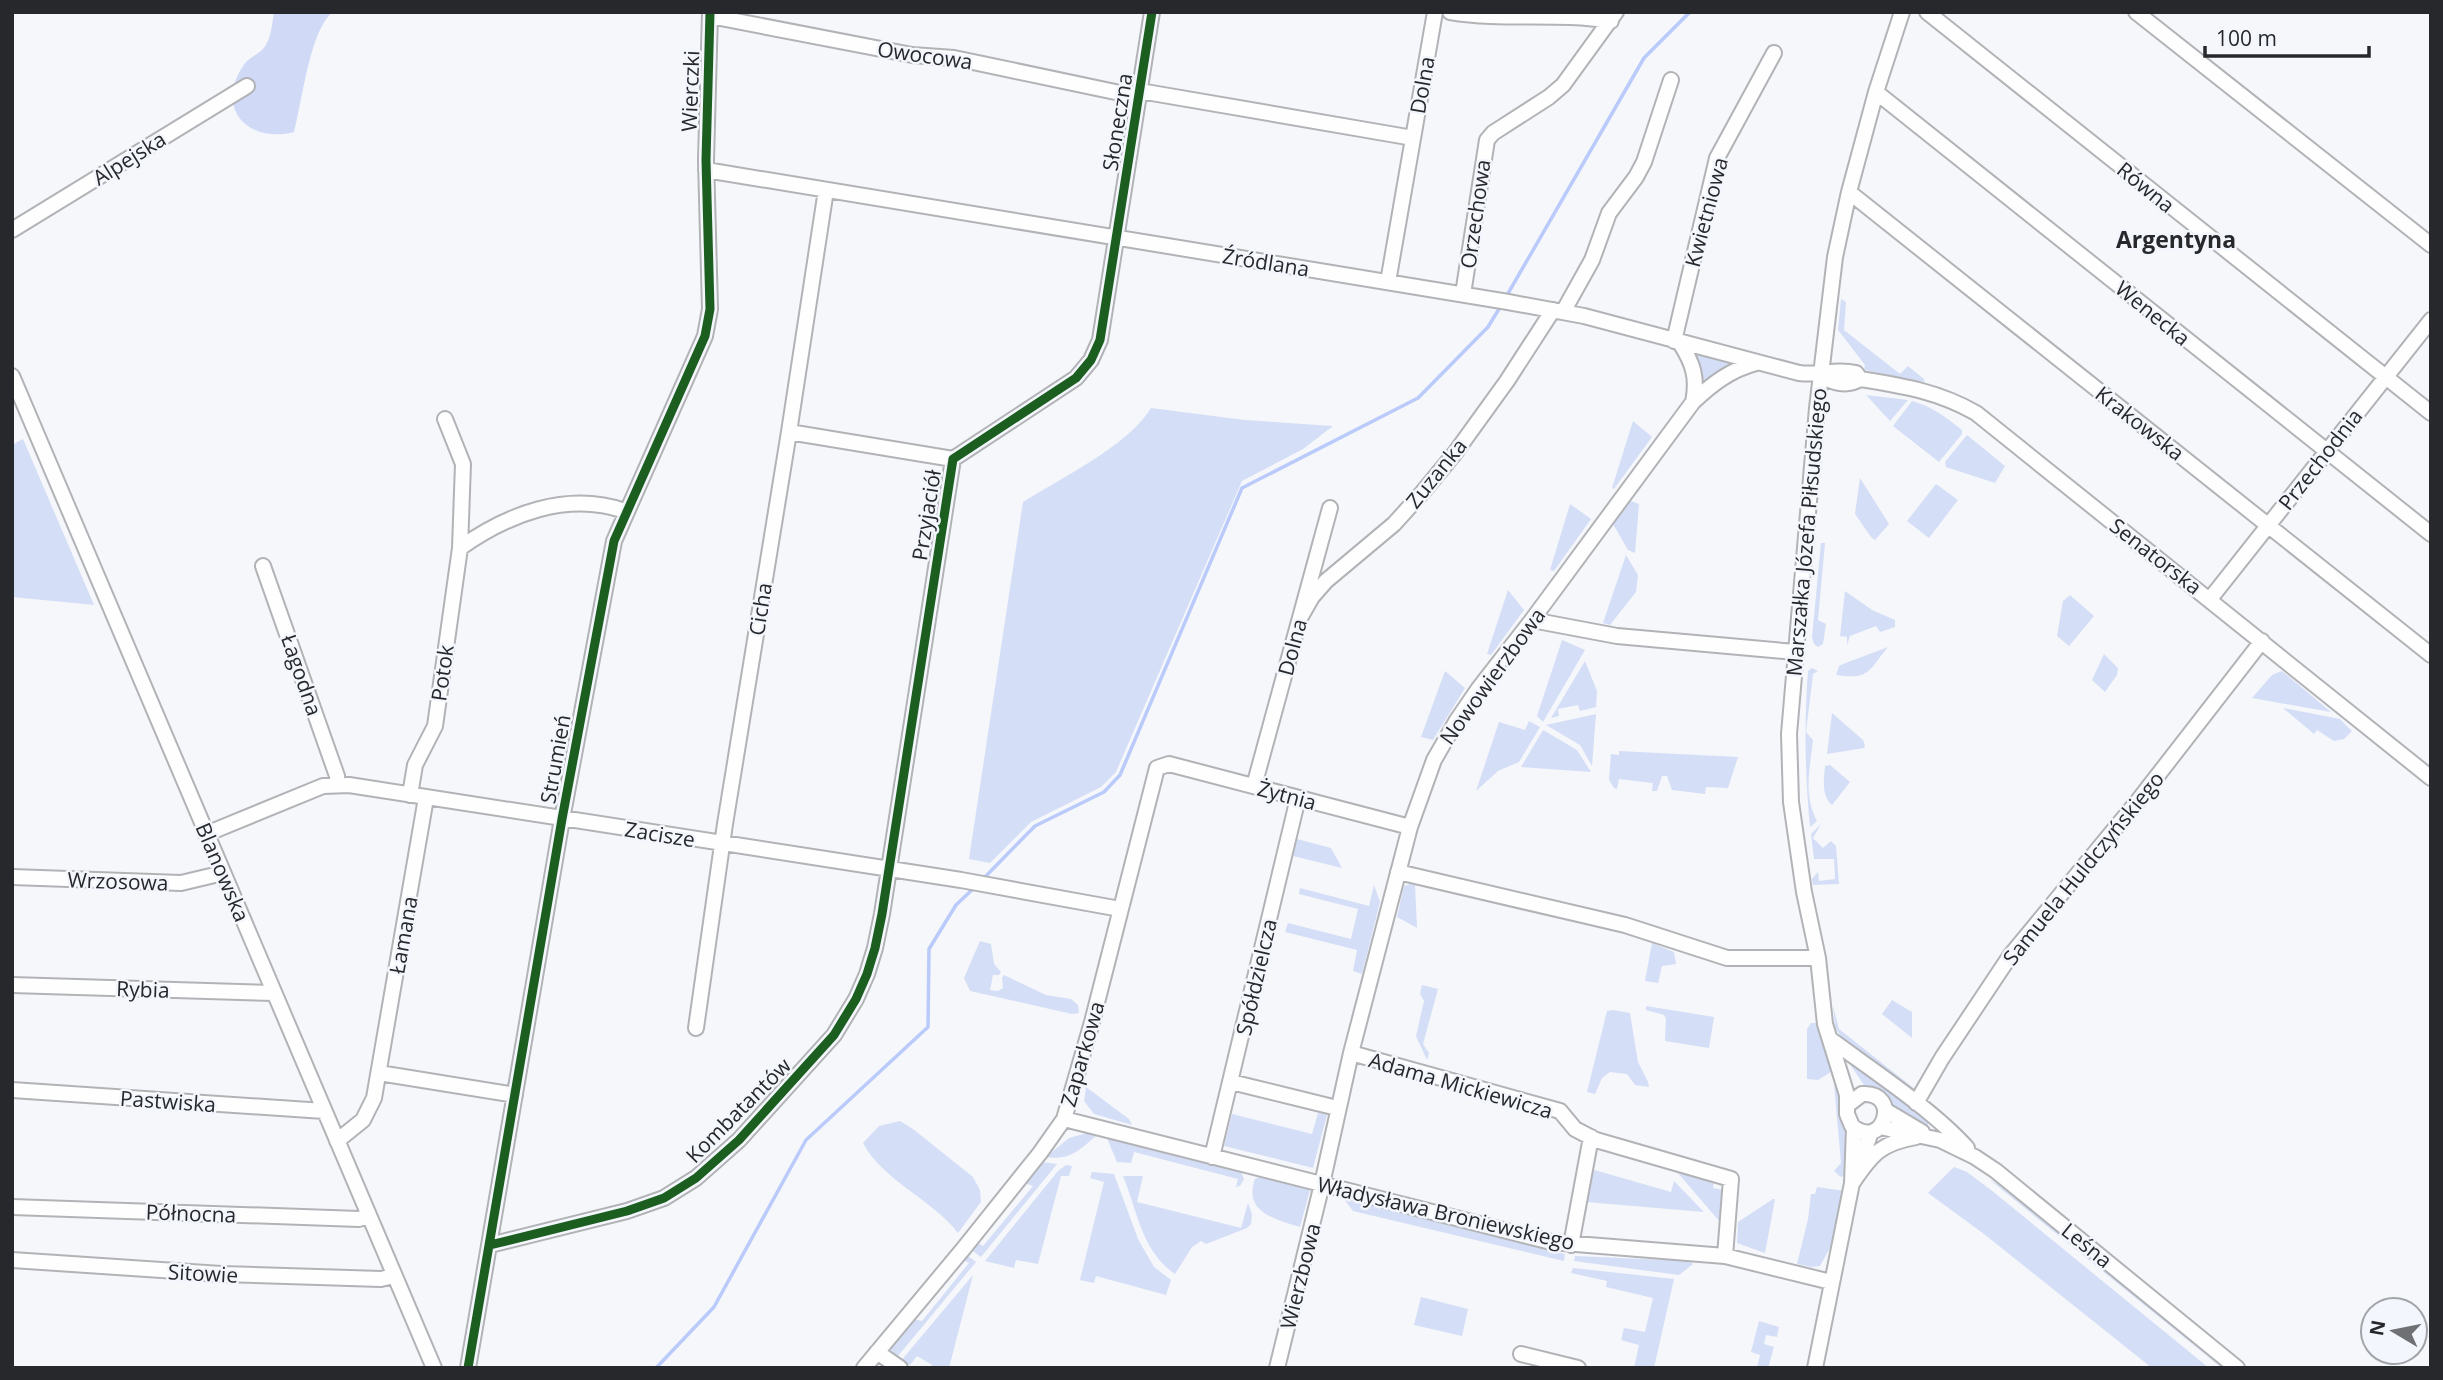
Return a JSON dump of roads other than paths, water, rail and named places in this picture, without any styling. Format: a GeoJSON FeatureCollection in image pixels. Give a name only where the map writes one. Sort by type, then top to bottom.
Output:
{"type":"FeatureCollection","features":[{"type":"Feature","properties":{"kind":"street","name":"Słoneczna"},"geometry":{"type":"LineString","coordinates":[[1117,238],[1152,12]]}},
{"type":"Feature","properties":{"kind":"street","name":"Dolna"},"geometry":{"type":"LineString","coordinates":[[1388,282],[1436,12]]}},
{"type":"Feature","properties":{"kind":"street"},"geometry":{"type":"LineString","coordinates":[[1450,12],[1490,18],[1614,16]]}},
{"type":"Feature","properties":{"kind":"street","name":"Marszałka Józefa Piłsudskiego"},"geometry":{"type":"LineString","coordinates":[[1849,1104],[1829,1038],[1818,958],[1804,892],[1791,802],[1789,734],[1823,352],[1835,257],[1876,92],[1902,12]]}},
{"type":"Feature","properties":{"kind":"street","name":"Równa"},"geometry":{"type":"LineString","coordinates":[[1927,12],[2431,414]]}},
{"type":"Feature","properties":{"kind":"street"},"geometry":{"type":"LineString","coordinates":[[2136,12],[2431,245]]}},
{"type":"Feature","properties":{"kind":"street","name":"Owocowa"},"geometry":{"type":"LineString","coordinates":[[710,14],[912,55],[954,58],[1139,94],[1413,138]]}},
{"type":"Feature","properties":{"kind":"street","name":"Wierczki"},"geometry":{"type":"LineString","coordinates":[[706,170],[710,14]]}},
{"type":"Feature","properties":{"kind":"street","name":"Orzechowa"},"geometry":{"type":"LineString","coordinates":[[1463,294],[1487,140],[1493,133],[1563,85],[1614,16]]}},
{"type":"Feature","properties":{"kind":"street","name":"Kwietniowa"},"geometry":{"type":"LineString","coordinates":[[1677,342],[1717,158],[1774,53]]}},
{"type":"Feature","properties":{"kind":"street","name":"Zuzanka"},"geometry":{"type":"LineString","coordinates":[[1300,618],[1312,597],[1326,581],[1394,524],[1422,493],[1455,453],[1558,311],[1592,260],[1609,213],[1644,162],[1671,80]]}},
{"type":"Feature","properties":{"kind":"street","name":"Alpejska"},"geometry":{"type":"LineString","coordinates":[[12,230],[247,86]]}},
{"type":"Feature","properties":{"kind":"street","name":"Wenecka"},"geometry":{"type":"LineString","coordinates":[[1876,92],[2431,534]]}},
{"type":"Feature","properties":{"kind":"street","name":"Źródlana"},"geometry":{"type":"LineString","coordinates":[[706,170],[1558,311],[1756,363],[1821,375]]}},
{"type":"Feature","properties":{"kind":"street","name":"Strumień"},"geometry":{"type":"LineString","coordinates":[[468,1368],[607,571],[625,511],[705,336],[708,324],[710,309],[706,170]]}},
{"type":"Feature","properties":{"kind":"street","name":"Cicha"},"geometry":{"type":"LineString","coordinates":[[696,1028],[722,844],[826,190]]}},
{"type":"Feature","properties":{"kind":"street","name":"Krakowska"},"geometry":{"type":"LineString","coordinates":[[1849,192],[2431,655]]}},
{"type":"Feature","properties":{"kind":"street","name":"Przyjaciół"},"geometry":{"type":"LineString","coordinates":[[789,432],[953,459],[1076,378],[1091,360],[1100,340],[1117,238]]}},
{"type":"Feature","properties":{"kind":"street","name":"Przechodnia"},"geometry":{"type":"LineString","coordinates":[[2210,599],[2431,320]]}},
{"type":"Feature","properties":{"kind":"street"},"geometry":{"type":"LineString","coordinates":[[1677,342],[1695,371],[1693,402]]}},
{"type":"Feature","properties":{"kind":"street","name":"Senatorska"},"geometry":{"type":"LineString","coordinates":[[1823,352],[1846,371],[1856,373],[1860,379]]}},
{"type":"Feature","properties":{"kind":"street","name":"Nowowierzbowa"},"geometry":{"type":"LineString","coordinates":[[1322,1184],[1337,1108],[1410,827],[1441,746],[1479,688],[1693,402],[1716,381],[1739,368],[1756,363]]}},
{"type":"Feature","properties":{"kind":"street"},"geometry":{"type":"LineString","coordinates":[[1821,375],[1833,370],[1846,371]]}},
{"type":"Feature","properties":{"kind":"street","name":"Senatorska"},"geometry":{"type":"LineString","coordinates":[[1821,375],[1830,382],[1853,383],[1860,379],[1914,388],[1942,395],[1976,412],[2431,778]]}},
{"type":"Feature","properties":{"kind":"street","name":"Blanowska"},"geometry":{"type":"LineString","coordinates":[[12,376],[435,1368]]}},
{"type":"Feature","properties":{"kind":"street","name":"Potok"},"geometry":{"type":"LineString","coordinates":[[410,795],[415,765],[435,726],[460,548],[463,464],[445,419]]}},
{"type":"Feature","properties":{"kind":"street","name":"Przyjaciół"},"geometry":{"type":"LineString","coordinates":[[889,870],[953,459]]}},
{"type":"Feature","properties":{"kind":"street"},"geometry":{"type":"LineString","coordinates":[[460,548],[484,530],[512,517],[547,508],[591,502],[604,503],[625,511]]}},
{"type":"Feature","properties":{"kind":"street","name":"Dolna"},"geometry":{"type":"LineString","coordinates":[[1254,786],[1330,508]]}},
{"type":"Feature","properties":{"kind":"street","name":"Łagodna"},"geometry":{"type":"LineString","coordinates":[[264,566],[338,785]]}},
{"type":"Feature","properties":{"kind":"street"},"geometry":{"type":"LineString","coordinates":[[1532,620],[1617,636],[1795,652]]}},
{"type":"Feature","properties":{"kind":"street","name":"Samuela Huldczyńskiego"},"geometry":{"type":"LineString","coordinates":[[1916,1103],[1942,1058],[2010,956],[2137,802],[2262,641]]}},
{"type":"Feature","properties":{"kind":"street","name":"Żytnia"},"geometry":{"type":"LineString","coordinates":[[1163,764],[1410,827]]}},
{"type":"Feature","properties":{"kind":"street","name":"Zaparkowa"},"geometry":{"type":"LineString","coordinates":[[864,1368],[1040,1153],[1064,1119],[1086,1044],[1154,775],[1157,768],[1163,764]]}},
{"type":"Feature","properties":{"kind":"street","name":"Zacisze"},"geometry":{"type":"LineString","coordinates":[[206,834],[323,786],[338,785],[961,880],[1121,909]]}},
{"type":"Feature","properties":{"kind":"street","name":"Łamana"},"geometry":{"type":"LineString","coordinates":[[337,1141],[354,1129],[367,1114],[379,1073],[426,797]]}},
{"type":"Feature","properties":{"kind":"street","name":"Spółdzielcza"},"geometry":{"type":"LineString","coordinates":[[1212,1157],[1298,798]]}},
{"type":"Feature","properties":{"kind":"street","name":"Kombatantów"},"geometry":{"type":"LineString","coordinates":[[490,1245],[627,1212],[664,1198],[696,1178],[739,1140],[834,1035],[856,999],[875,948],[889,870]]}},
{"type":"Feature","properties":{"kind":"street"},"geometry":{"type":"LineString","coordinates":[[1398,872],[1625,925],[1727,957],[1818,958]]}},
{"type":"Feature","properties":{"kind":"street","name":"Wrzosowa"},"geometry":{"type":"LineString","coordinates":[[12,877],[181,883],[223,873]]}},
{"type":"Feature","properties":{"kind":"street","name":"Rybia"},"geometry":{"type":"LineString","coordinates":[[12,985],[274,993]]}},
{"type":"Feature","properties":{"kind":"street"},"geometry":{"type":"LineString","coordinates":[[1829,1038],[1952,1132],[1975,1157]]}},
{"type":"Feature","properties":{"kind":"street","name":"Adama Mickiewicza"},"geometry":{"type":"LineString","coordinates":[[1351,1053],[1560,1111],[1575,1129],[1591,1137],[1731,1179],[1725,1256]]}},
{"type":"Feature","properties":{"kind":"street"},"geometry":{"type":"LineString","coordinates":[[1836,1058],[1866,1094],[1880,1099],[1885,1110],[1884,1122],[1875,1130],[1852,1184]]}},
{"type":"Feature","properties":{"kind":"street"},"geometry":{"type":"LineString","coordinates":[[379,1073],[515,1095]]}},
{"type":"Feature","properties":{"kind":"street"},"geometry":{"type":"LineString","coordinates":[[1231,1082],[1337,1108]]}},
{"type":"Feature","properties":{"kind":"street","name":"Pastwiska"},"geometry":{"type":"LineString","coordinates":[[12,1090],[324,1111]]}},
{"type":"Feature","properties":{"kind":"street"},"geometry":{"type":"LineString","coordinates":[[1815,1368],[1852,1184],[1854,1128],[1849,1120],[1849,1104],[1856,1097],[1866,1094]]}},
{"type":"Feature","properties":{"kind":"street","name":"Leśna"},"geometry":{"type":"LineString","coordinates":[[1885,1110],[1925,1136]]}},
{"type":"Feature","properties":{"kind":"street","name":"Władysława Broniewskiego"},"geometry":{"type":"LineString","coordinates":[[1064,1119],[1572,1245],[1725,1256],[1831,1282]]}},
{"type":"Feature","properties":{"kind":"street"},"geometry":{"type":"LineString","coordinates":[[1854,1128],[1875,1130]]}},
{"type":"Feature","properties":{"kind":"street","name":"Leśna"},"geometry":{"type":"LineString","coordinates":[[1875,1130],[1925,1136],[1952,1145],[1975,1157],[1996,1171],[2237,1368]]}},
{"type":"Feature","properties":{"kind":"street"},"geometry":{"type":"LineString","coordinates":[[1852,1184],[1864,1166],[1884,1146],[1925,1136]]}},
{"type":"Feature","properties":{"kind":"street"},"geometry":{"type":"LineString","coordinates":[[1572,1245],[1591,1137]]}},
{"type":"Feature","properties":{"kind":"street","name":"Wierzbowa"},"geometry":{"type":"LineString","coordinates":[[1277,1368],[1322,1184]]}},
{"type":"Feature","properties":{"kind":"street","name":"Północna"},"geometry":{"type":"LineString","coordinates":[[12,1207],[345,1219],[369,1216]]}},
{"type":"Feature","properties":{"kind":"street","name":"Sitowie"},"geometry":{"type":"LineString","coordinates":[[12,1261],[221,1274],[381,1279],[394,1276]]}},
{"type":"Feature","properties":{"kind":"street"},"geometry":{"type":"LineString","coordinates":[[877,1352],[900,1368]]}},
{"type":"Feature","properties":{"kind":"street"},"geometry":{"type":"LineString","coordinates":[[1521,1354],[1578,1368]]}},
{"type":"Feature","properties":{"kind":"waterway"},"geometry":{"type":"LineString","coordinates":[[1506,297],[1644,58],[1690,12]]}},
{"type":"Feature","properties":{"kind":"waterway"},"geometry":{"type":"LineString","coordinates":[[983,879],[1035,826],[1104,792],[1120,775],[1242,488],[1418,398],[1488,327],[1502,304]]}},
{"type":"Feature","properties":{"kind":"waterway"},"geometry":{"type":"LineString","coordinates":[[656,1368],[714,1307],[806,1140],[928,1027],[929,949],[956,905],[975,887]]}},
{"type":"Feature","properties":{"kind":"district","name":"Argentyna"},"geometry":{"type":"Point","coordinates":[2176,239]}}]}
